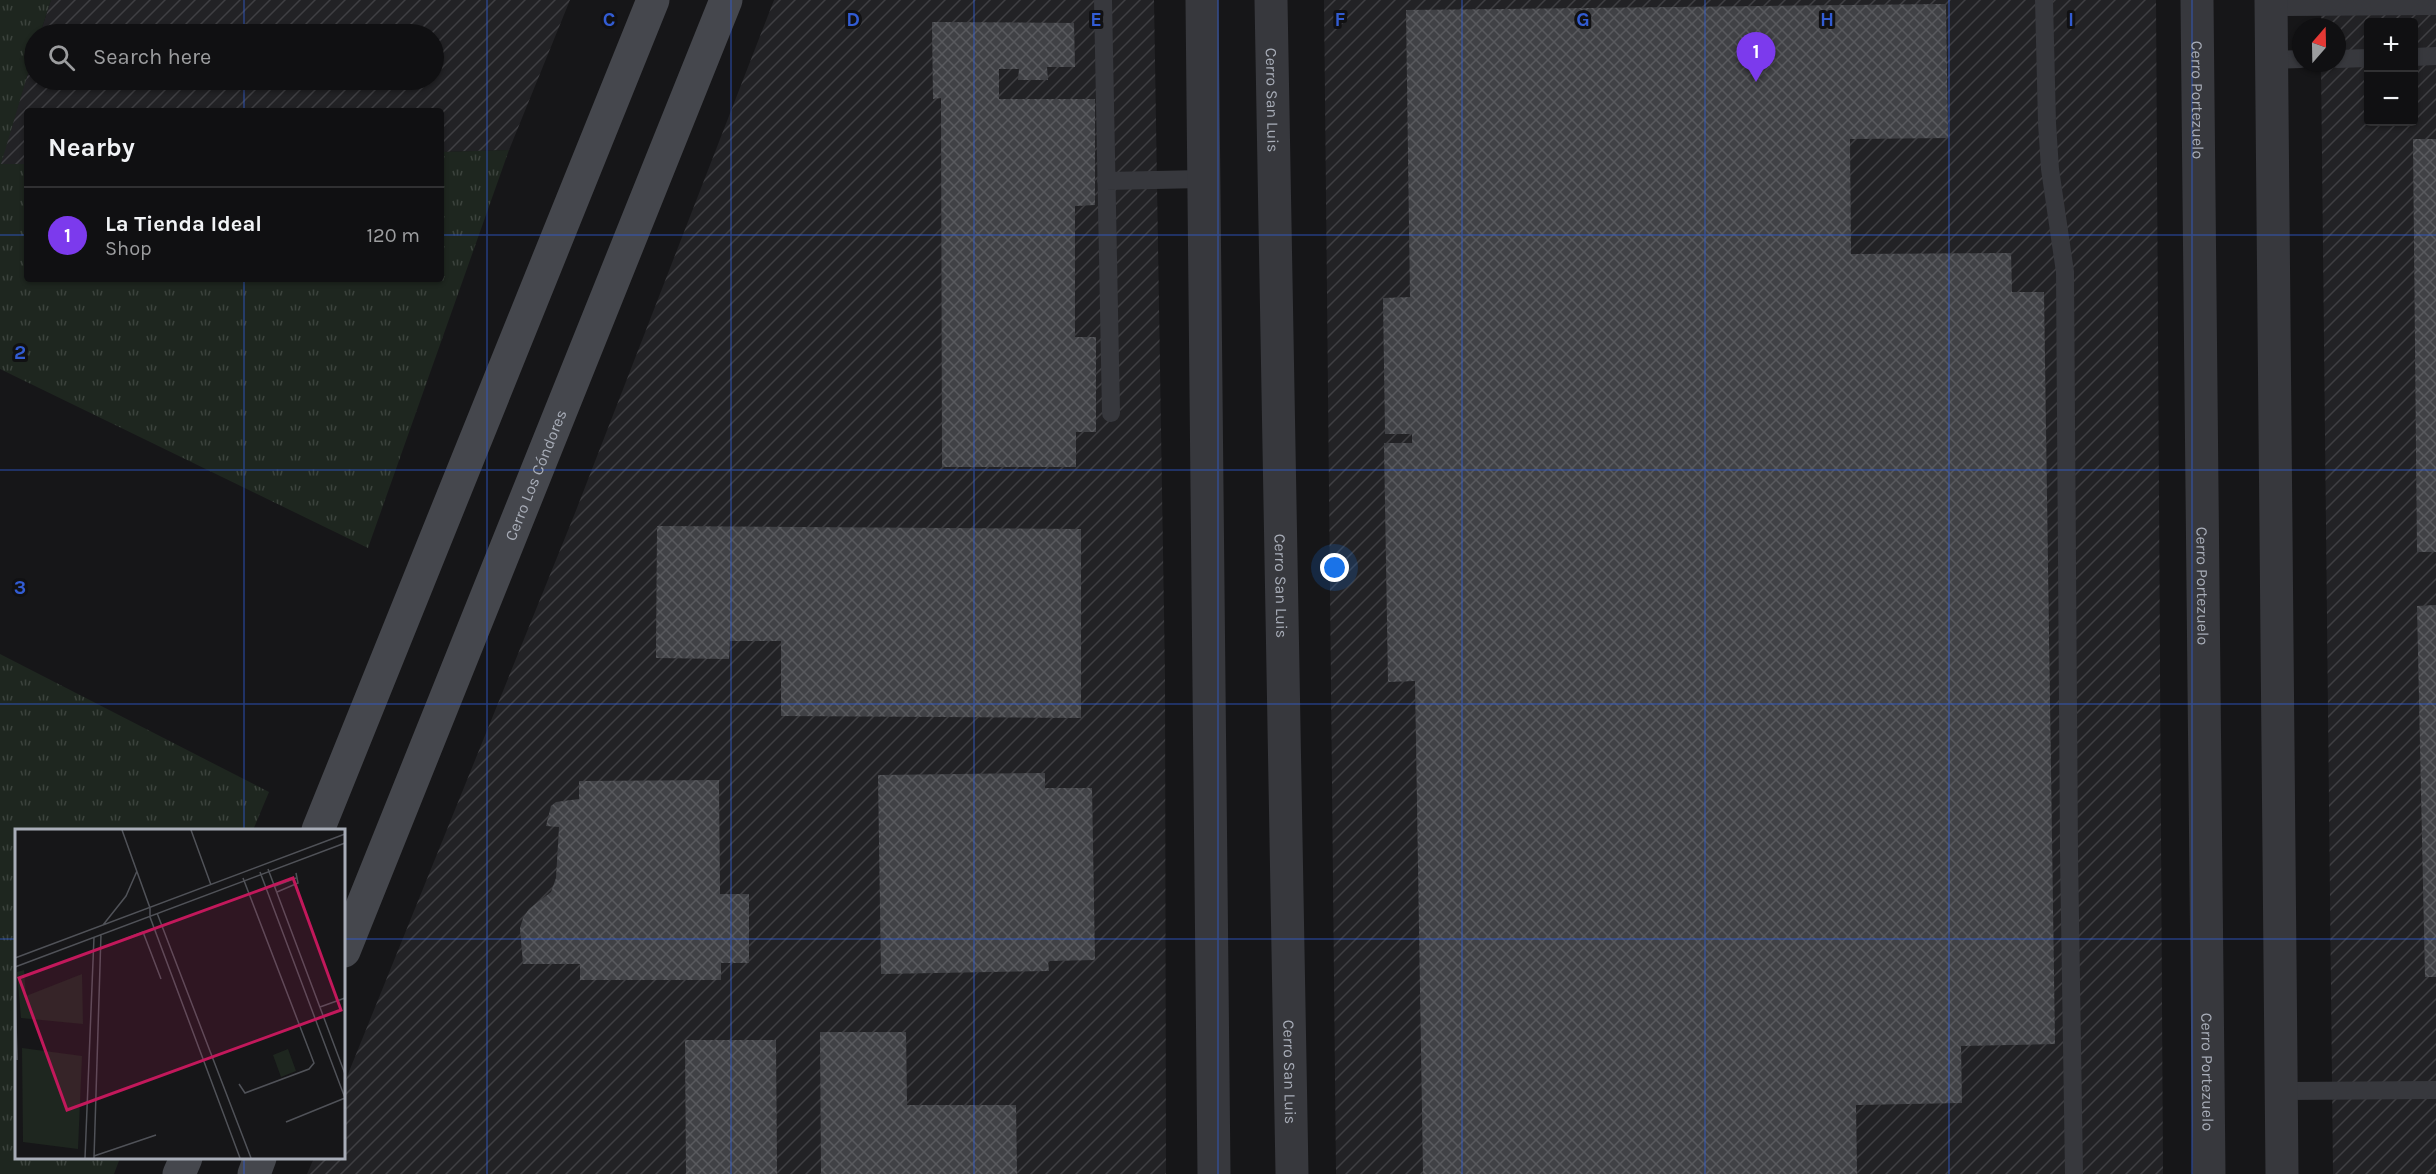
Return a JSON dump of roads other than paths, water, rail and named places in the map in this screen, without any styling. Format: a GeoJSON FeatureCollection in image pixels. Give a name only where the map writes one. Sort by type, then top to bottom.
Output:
{"type":"FeatureCollection","features":[{"type":"Feature","properties":{"kind":"street"},"geometry":{"type":"LineString","coordinates":[[319,829],[653,0]]}},
{"type":"Feature","properties":{"kind":"street","name":"Cerro Los Cóndores"},"geometry":{"type":"LineString","coordinates":[[345,949],[726,0]]}},
{"type":"Feature","properties":{"kind":"street"},"geometry":{"type":"LineString","coordinates":[[1202,0],[1214,1174]]}},
{"type":"Feature","properties":{"kind":"street","name":"Cerro San Luis"},"geometry":{"type":"LineString","coordinates":[[1271,0],[1292,1174]]}},
{"type":"Feature","properties":{"kind":"street","name":"Cerro Portezuelo"},"geometry":{"type":"LineString","coordinates":[[2197,0],[2209,1174]]}},
{"type":"Feature","properties":{"kind":"street"},"geometry":{"type":"LineString","coordinates":[[2271,3],[2286,60],[2282,1174]]}},
{"type":"Feature","properties":{"kind":"street"},"geometry":{"type":"LineString","coordinates":[[179,1174],[186,1159]]}},
{"type":"Feature","properties":{"kind":"street"},"geometry":{"type":"LineString","coordinates":[[254,1174],[260,1159]]}},
{"type":"Feature","properties":{"kind":"lane"},"geometry":{"type":"LineString","coordinates":[[1103,0],[1111,413]]}},
{"type":"Feature","properties":{"kind":"lane"},"geometry":{"type":"LineString","coordinates":[[2044,0],[2048,146],[2065,272],[2073,1174]]}},
{"type":"Feature","properties":{"kind":"lane"},"geometry":{"type":"LineString","coordinates":[[2271,3],[2436,6]]}},
{"type":"Feature","properties":{"kind":"lane"},"geometry":{"type":"LineString","coordinates":[[2418,57],[2436,56]]}},
{"type":"Feature","properties":{"kind":"lane"},"geometry":{"type":"LineString","coordinates":[[2346,58],[2364,58]]}},
{"type":"Feature","properties":{"kind":"lane"},"geometry":{"type":"LineString","coordinates":[[1106,181],[1203,179]]}},
{"type":"Feature","properties":{"kind":"lane"},"geometry":{"type":"LineString","coordinates":[[2281,1091],[2436,1090]]}},
{"type":"Feature","properties":{"kind":"place","name":"La Tienda Ideal"},"geometry":{"type":"Point","coordinates":[1756,82]}}]}
